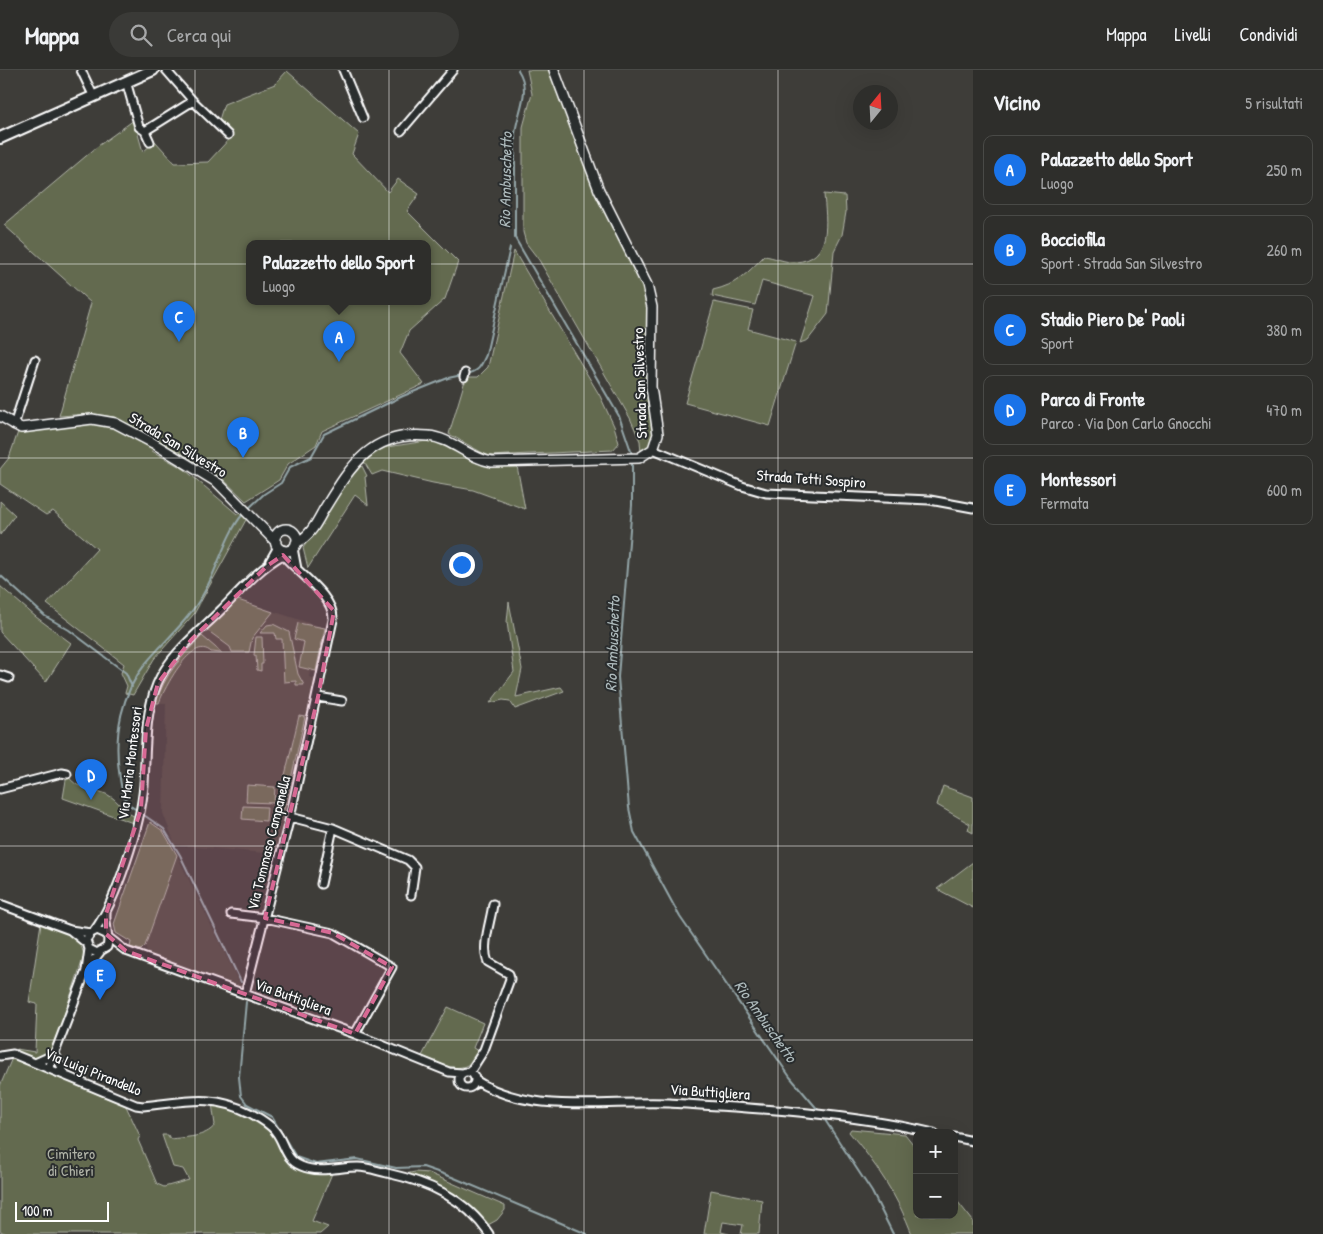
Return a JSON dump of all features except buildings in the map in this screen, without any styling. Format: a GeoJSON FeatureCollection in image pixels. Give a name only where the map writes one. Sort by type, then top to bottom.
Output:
{"type":"FeatureCollection","features":[{"type":"Feature","properties":{"kind":"main road"},"geometry":{"type":"LineString","coordinates":[[0,138],[152,70]]}},
{"type":"Feature","properties":{"kind":"street"},"geometry":{"type":"LineString","coordinates":[[81,70],[93,95]]}},
{"type":"Feature","properties":{"kind":"street"},"geometry":{"type":"LineString","coordinates":[[166,70],[193,101],[228,135]]}},
{"type":"Feature","properties":{"kind":"street"},"geometry":{"type":"LineString","coordinates":[[343,70],[363,118]]}},
{"type":"Feature","properties":{"kind":"street"},"geometry":{"type":"LineString","coordinates":[[401,131],[453,70]]}},
{"type":"Feature","properties":{"kind":"street","name":"Strada San Silvestro"},"geometry":{"type":"LineString","coordinates":[[14,425],[21,428],[72,420],[107,420],[185,461],[218,483],[285,548],[304,538],[317,522],[358,458],[378,445],[404,437],[422,435],[443,438],[478,458],[492,462],[639,458],[654,449],[658,434],[651,387],[652,307],[647,285],[599,190],[554,70]]}},
{"type":"Feature","properties":{"kind":"street"},"geometry":{"type":"LineString","coordinates":[[126,82],[139,127],[145,131],[150,142]]}},
{"type":"Feature","properties":{"kind":"street"},"geometry":{"type":"LineString","coordinates":[[145,131],[193,101]]}},
{"type":"Feature","properties":{"kind":"street"},"geometry":{"type":"LineString","coordinates":[[0,416],[14,425],[35,360]]}},
{"type":"Feature","properties":{"kind":"street","name":"Strada Tetti Sospiro"},"geometry":{"type":"LineString","coordinates":[[654,449],[742,486],[766,493],[930,500],[973,508]]}},
{"type":"Feature","properties":{"kind":"street","name":"Strada San Silvestro"},"geometry":{"type":"LineString","coordinates":[[256,521],[268,528],[291,531]]}},
{"type":"Feature","properties":{"kind":"street"},"geometry":{"type":"LineString","coordinates":[[291,531],[301,532],[317,522]]}},
{"type":"Feature","properties":{"kind":"street"},"geometry":{"type":"LineString","coordinates":[[282,530],[276,535],[297,569]]}},
{"type":"Feature","properties":{"kind":"street"},"geometry":{"type":"LineString","coordinates":[[285,548],[296,536],[291,531]]}},
{"type":"Feature","properties":{"kind":"street","name":"Via Maria Montessori"},"geometry":{"type":"LineString","coordinates":[[88,946],[93,932],[106,914],[139,818],[146,729],[150,704],[158,683],[190,640],[285,548]]}},
{"type":"Feature","properties":{"kind":"street","name":"Via Tommaso Campanella"},"geometry":{"type":"LineString","coordinates":[[245,994],[318,697],[334,611],[297,569],[285,548]]}},
{"type":"Feature","properties":{"kind":"street"},"geometry":{"type":"LineString","coordinates":[[0,675],[9,678]]}},
{"type":"Feature","properties":{"kind":"street"},"geometry":{"type":"LineString","coordinates":[[318,697],[342,701]]}},
{"type":"Feature","properties":{"kind":"street"},"geometry":{"type":"LineString","coordinates":[[0,789],[67,774]]}},
{"type":"Feature","properties":{"kind":"street"},"geometry":{"type":"LineString","coordinates":[[290,817],[333,828],[408,860],[415,867],[411,895]]}},
{"type":"Feature","properties":{"kind":"street"},"geometry":{"type":"LineString","coordinates":[[321,884],[333,828]]}},
{"type":"Feature","properties":{"kind":"street"},"geometry":{"type":"LineString","coordinates":[[0,904],[70,930],[106,935]]}},
{"type":"Feature","properties":{"kind":"street"},"geometry":{"type":"LineString","coordinates":[[470,1072],[474,1083],[464,1087],[460,1077],[470,1072],[484,1050],[510,979],[509,974],[488,962],[487,958],[494,904]]}},
{"type":"Feature","properties":{"kind":"street","name":"Via Maria Montessori"},"geometry":{"type":"LineString","coordinates":[[102,951],[108,944],[106,914]]}},
{"type":"Feature","properties":{"kind":"street"},"geometry":{"type":"LineString","coordinates":[[231,914],[265,918],[333,933],[392,967],[355,1034]]}},
{"type":"Feature","properties":{"kind":"street"},"geometry":{"type":"LineString","coordinates":[[49,1068],[86,971],[88,946],[70,930]]}},
{"type":"Feature","properties":{"kind":"street","name":"Via Buttigliera"},"geometry":{"type":"LineString","coordinates":[[106,935],[126,951],[355,1034],[460,1077]]}},
{"type":"Feature","properties":{"kind":"street","name":"Via Buttigliera"},"geometry":{"type":"LineString","coordinates":[[88,946],[102,951],[126,951]]}},
{"type":"Feature","properties":{"kind":"street"},"geometry":{"type":"LineString","coordinates":[[86,971],[102,951]]}},
{"type":"Feature","properties":{"kind":"street","name":"Via Luigi Pirandello"},"geometry":{"type":"LineString","coordinates":[[0,1056],[13,1054],[136,1105],[143,1106],[208,1099],[238,1107],[257,1117],[276,1131],[293,1162],[314,1170],[360,1167],[418,1181],[437,1188],[457,1201],[470,1211],[489,1234]]}},
{"type":"Feature","properties":{"kind":"street"},"geometry":{"type":"LineString","coordinates":[[35,1063],[55,1054]]}},
{"type":"Feature","properties":{"kind":"street"},"geometry":{"type":"LineString","coordinates":[[55,1054],[59,1066],[67,1076]]}},
{"type":"Feature","properties":{"kind":"street","name":"Via Buttigliera"},"geometry":{"type":"LineString","coordinates":[[474,1083],[515,1096],[554,1102],[639,1102],[782,1112],[871,1122],[913,1129]]}},
{"type":"Feature","properties":{"kind":"street"},"geometry":{"type":"LineString","coordinates":[[958,1138],[973,1141]]}},
{"type":"Feature","properties":{"kind":"highlighted area"},"geometry":{"type":"Polygon","coordinates":[[[283,555],[334,611],[318,697],[265,918],[333,933],[392,967],[355,1034],[126,951],[106,934],[106,914],[141,809],[146,729],[158,683],[191,640],[267,566],[283,555]]]}},
{"type":"Feature","properties":{"kind":"shaded area"},"geometry":{"type":"Polygon","coordinates":[[[238,600],[325,628],[316,672],[310,672],[309,677],[315,679],[308,716],[275,854],[175,845],[163,813],[166,703],[156,703],[160,691],[180,658],[238,600]]]}},
{"type":"Feature","properties":{"kind":"shaded area"},"geometry":{"type":"Polygon","coordinates":[[[177,855],[241,986],[240,988],[148,955],[145,946],[177,855]]]}},
{"type":"Feature","properties":{"kind":"green space"},"geometry":{"type":"Polygon","coordinates":[[[527,70],[551,70],[642,280],[648,303],[655,433],[651,446],[641,453],[640,441],[630,418],[539,260],[526,243],[523,232],[523,127],[532,94],[527,70]]]}},
{"type":"Feature","properties":{"kind":"green space"},"geometry":{"type":"Polygon","coordinates":[[[287,71],[359,134],[352,154],[388,192],[398,179],[419,194],[407,211],[458,262],[445,299],[409,331],[400,353],[424,384],[322,431],[316,445],[288,464],[279,480],[246,501],[224,480],[185,455],[114,417],[88,414],[59,416],[91,303],[4,225],[98,146],[134,120],[143,152],[155,141],[175,163],[208,162],[233,135],[219,120],[224,104],[275,84],[287,71]]]}},
{"type":"Feature","properties":{"kind":"green space"},"geometry":{"type":"Polygon","coordinates":[[[824,194],[845,196],[846,212],[842,235],[834,251],[828,314],[808,340],[800,343],[815,296],[762,281],[755,305],[712,296],[713,290],[741,278],[764,256],[795,262],[807,260],[816,254],[821,247],[826,227],[824,194]]]}},
{"type":"Feature","properties":{"kind":"green space"},"geometry":{"type":"Polygon","coordinates":[[[514,251],[600,396],[614,426],[619,443],[613,450],[488,456],[449,434],[466,377],[478,377],[488,367],[514,251]]]}},
{"type":"Feature","properties":{"kind":"green space"},"geometry":{"type":"Polygon","coordinates":[[[714,302],[753,310],[748,329],[796,342],[770,426],[685,403],[714,302]]]}},
{"type":"Feature","properties":{"kind":"green space"},"geometry":{"type":"Polygon","coordinates":[[[84,423],[112,425],[154,446],[152,451],[184,469],[237,514],[241,513],[247,518],[194,614],[154,659],[133,695],[125,693],[127,686],[121,673],[124,664],[47,604],[97,549],[53,511],[46,515],[0,484],[0,469],[9,458],[18,432],[84,423]]]}},
{"type":"Feature","properties":{"kind":"green space"},"geometry":{"type":"Polygon","coordinates":[[[427,441],[443,444],[482,465],[517,466],[525,509],[473,490],[382,471],[372,475],[363,460],[380,448],[427,441]]]}},
{"type":"Feature","properties":{"kind":"green space"},"geometry":{"type":"Polygon","coordinates":[[[358,465],[362,466],[367,476],[365,477],[368,505],[355,495],[308,568],[303,548],[358,465]]]}},
{"type":"Feature","properties":{"kind":"green space"},"geometry":{"type":"Polygon","coordinates":[[[0,501],[15,515],[0,535],[0,501]]]}},
{"type":"Feature","properties":{"kind":"green space"},"geometry":{"type":"Polygon","coordinates":[[[0,586],[36,617],[71,643],[46,682],[0,632],[0,586]]]}},
{"type":"Feature","properties":{"kind":"green space"},"geometry":{"type":"Polygon","coordinates":[[[238,600],[273,612],[252,638],[249,652],[232,652],[230,647],[207,630],[238,600]]]}},
{"type":"Feature","properties":{"kind":"green space"},"geometry":{"type":"Polygon","coordinates":[[[509,602],[522,669],[516,697],[561,687],[564,691],[515,709],[510,701],[503,700],[490,703],[514,672],[507,622],[509,602]]]}},
{"type":"Feature","properties":{"kind":"green space"},"geometry":{"type":"Polygon","coordinates":[[[298,623],[325,628],[316,671],[299,667],[304,642],[294,639],[298,623]]]}},
{"type":"Feature","properties":{"kind":"green space"},"geometry":{"type":"Polygon","coordinates":[[[273,624],[289,632],[298,674],[304,685],[296,685],[296,681],[284,682],[282,639],[276,639],[275,633],[260,633],[267,625],[273,624]]]}},
{"type":"Feature","properties":{"kind":"green space"},"geometry":{"type":"Polygon","coordinates":[[[202,636],[222,653],[211,652],[204,648],[196,650],[180,666],[159,703],[156,703],[169,675],[202,636]]]}},
{"type":"Feature","properties":{"kind":"green space"},"geometry":{"type":"Polygon","coordinates":[[[256,637],[262,637],[263,664],[261,664],[261,671],[257,670],[256,656],[254,655],[256,637]]]}},
{"type":"Feature","properties":{"kind":"green space"},"geometry":{"type":"Polygon","coordinates":[[[299,716],[305,717],[284,810],[277,809],[299,716]]]}},
{"type":"Feature","properties":{"kind":"green space"},"geometry":{"type":"Polygon","coordinates":[[[67,774],[76,784],[112,797],[127,812],[136,817],[133,823],[63,798],[67,774]]]}},
{"type":"Feature","properties":{"kind":"green space"},"geometry":{"type":"Polygon","coordinates":[[[247,785],[275,787],[274,803],[246,802],[247,785]]]}},
{"type":"Feature","properties":{"kind":"green space"},"geometry":{"type":"Polygon","coordinates":[[[943,786],[973,797],[973,833],[968,830],[970,824],[937,805],[943,786]]]}},
{"type":"Feature","properties":{"kind":"green space"},"geometry":{"type":"Polygon","coordinates":[[[243,806],[267,807],[266,821],[242,819],[243,806]]]}},
{"type":"Feature","properties":{"kind":"green space"},"geometry":{"type":"Polygon","coordinates":[[[150,822],[163,831],[177,855],[145,946],[141,950],[130,947],[131,942],[116,933],[114,924],[150,822]]]}},
{"type":"Feature","properties":{"kind":"green space"},"geometry":{"type":"Polygon","coordinates":[[[973,862],[973,908],[937,889],[973,862]]]}},
{"type":"Feature","properties":{"kind":"green space"},"geometry":{"type":"Polygon","coordinates":[[[41,923],[74,938],[79,943],[84,956],[52,1051],[34,1058],[16,1049],[35,1052],[37,1004],[29,1002],[41,923]]]}},
{"type":"Feature","properties":{"kind":"green space"},"geometry":{"type":"Polygon","coordinates":[[[448,1007],[483,1023],[473,1048],[478,1051],[468,1065],[461,1067],[446,1066],[422,1056],[448,1007]]]}},
{"type":"Feature","properties":{"kind":"green space","name":"Cimitero di Chieri"},"geometry":{"type":"Polygon","coordinates":[[[12,1058],[126,1106],[140,1136],[138,1140],[157,1184],[164,1187],[189,1180],[183,1169],[173,1167],[162,1135],[168,1135],[170,1139],[188,1137],[200,1135],[211,1129],[215,1125],[212,1103],[246,1113],[263,1121],[276,1132],[283,1154],[292,1163],[333,1171],[312,1221],[328,1227],[320,1234],[7,1234],[0,1231],[0,1086],[12,1058]]]}},
{"type":"Feature","properties":{"kind":"green space"},"geometry":{"type":"Polygon","coordinates":[[[851,1129],[905,1134],[913,1144],[913,1219],[958,1219],[958,1202],[973,1221],[973,1234],[912,1234],[893,1193],[868,1155],[849,1132],[851,1129]]]}},
{"type":"Feature","properties":{"kind":"green space"},"geometry":{"type":"Polygon","coordinates":[[[415,1172],[429,1173],[505,1206],[505,1210],[497,1220],[486,1226],[466,1205],[405,1174],[415,1172]]]}},
{"type":"Feature","properties":{"kind":"green space"},"geometry":{"type":"Polygon","coordinates":[[[711,1190],[762,1200],[759,1234],[741,1234],[743,1225],[723,1222],[721,1232],[729,1234],[704,1234],[711,1190]]]}},
{"type":"Feature","properties":{"kind":"waterway","name":"Rio Ambuschetto"},"geometry":{"type":"LineString","coordinates":[[518,70],[522,78],[524,94],[515,134],[515,238],[619,416],[632,454]]}},
{"type":"Feature","properties":{"kind":"waterway"},"geometry":{"type":"LineString","coordinates":[[466,374],[474,372],[479,368],[486,355],[510,248]]}},
{"type":"Feature","properties":{"kind":"waterway"},"geometry":{"type":"LineString","coordinates":[[248,509],[264,494],[281,483],[290,467],[311,457],[324,434],[403,396],[448,378],[462,375]]}},
{"type":"Feature","properties":{"kind":"waterway","name":"Rio Ambuschetto"},"geometry":{"type":"LineString","coordinates":[[632,461],[632,505],[618,677],[629,808],[634,832],[680,917],[790,1077],[819,1111]]}},
{"type":"Feature","properties":{"kind":"waterway"},"geometry":{"type":"LineString","coordinates":[[137,810],[125,799],[119,771],[119,729],[125,701],[137,675],[182,623],[202,596],[231,532],[243,514]]}},
{"type":"Feature","properties":{"kind":"waterway"},"geometry":{"type":"LineString","coordinates":[[0,575],[45,616],[69,630],[126,673],[132,687]]}},
{"type":"Feature","properties":{"kind":"waterway"},"geometry":{"type":"LineString","coordinates":[[141,813],[164,829],[180,855],[241,982]]}},
{"type":"Feature","properties":{"kind":"waterway"},"geometry":{"type":"LineString","coordinates":[[246,1002],[239,1077],[241,1096],[247,1104],[272,1117],[296,1157],[316,1164],[357,1159],[396,1168],[423,1167],[452,1177],[587,1234]]}},
{"type":"Feature","properties":{"kind":"waterway","name":"Rio Ambuschetto"},"geometry":{"type":"LineString","coordinates":[[823,1117],[872,1192],[893,1234]]}},
{"type":"Feature","properties":{"kind":"place","name":"Stadio Piero De' Paoli"},"geometry":{"type":"Point","coordinates":[179,342]}},
{"type":"Feature","properties":{"kind":"place","name":"Palazzetto dello Sport"},"geometry":{"type":"Point","coordinates":[339,362]}},
{"type":"Feature","properties":{"kind":"place","name":"Bocciofila"},"geometry":{"type":"Point","coordinates":[243,458]}},
{"type":"Feature","properties":{"kind":"place","name":"Parco di Fronte"},"geometry":{"type":"Point","coordinates":[91,800]}},
{"type":"Feature","properties":{"kind":"place","name":"Montessori"},"geometry":{"type":"Point","coordinates":[100,1000]}}]}
